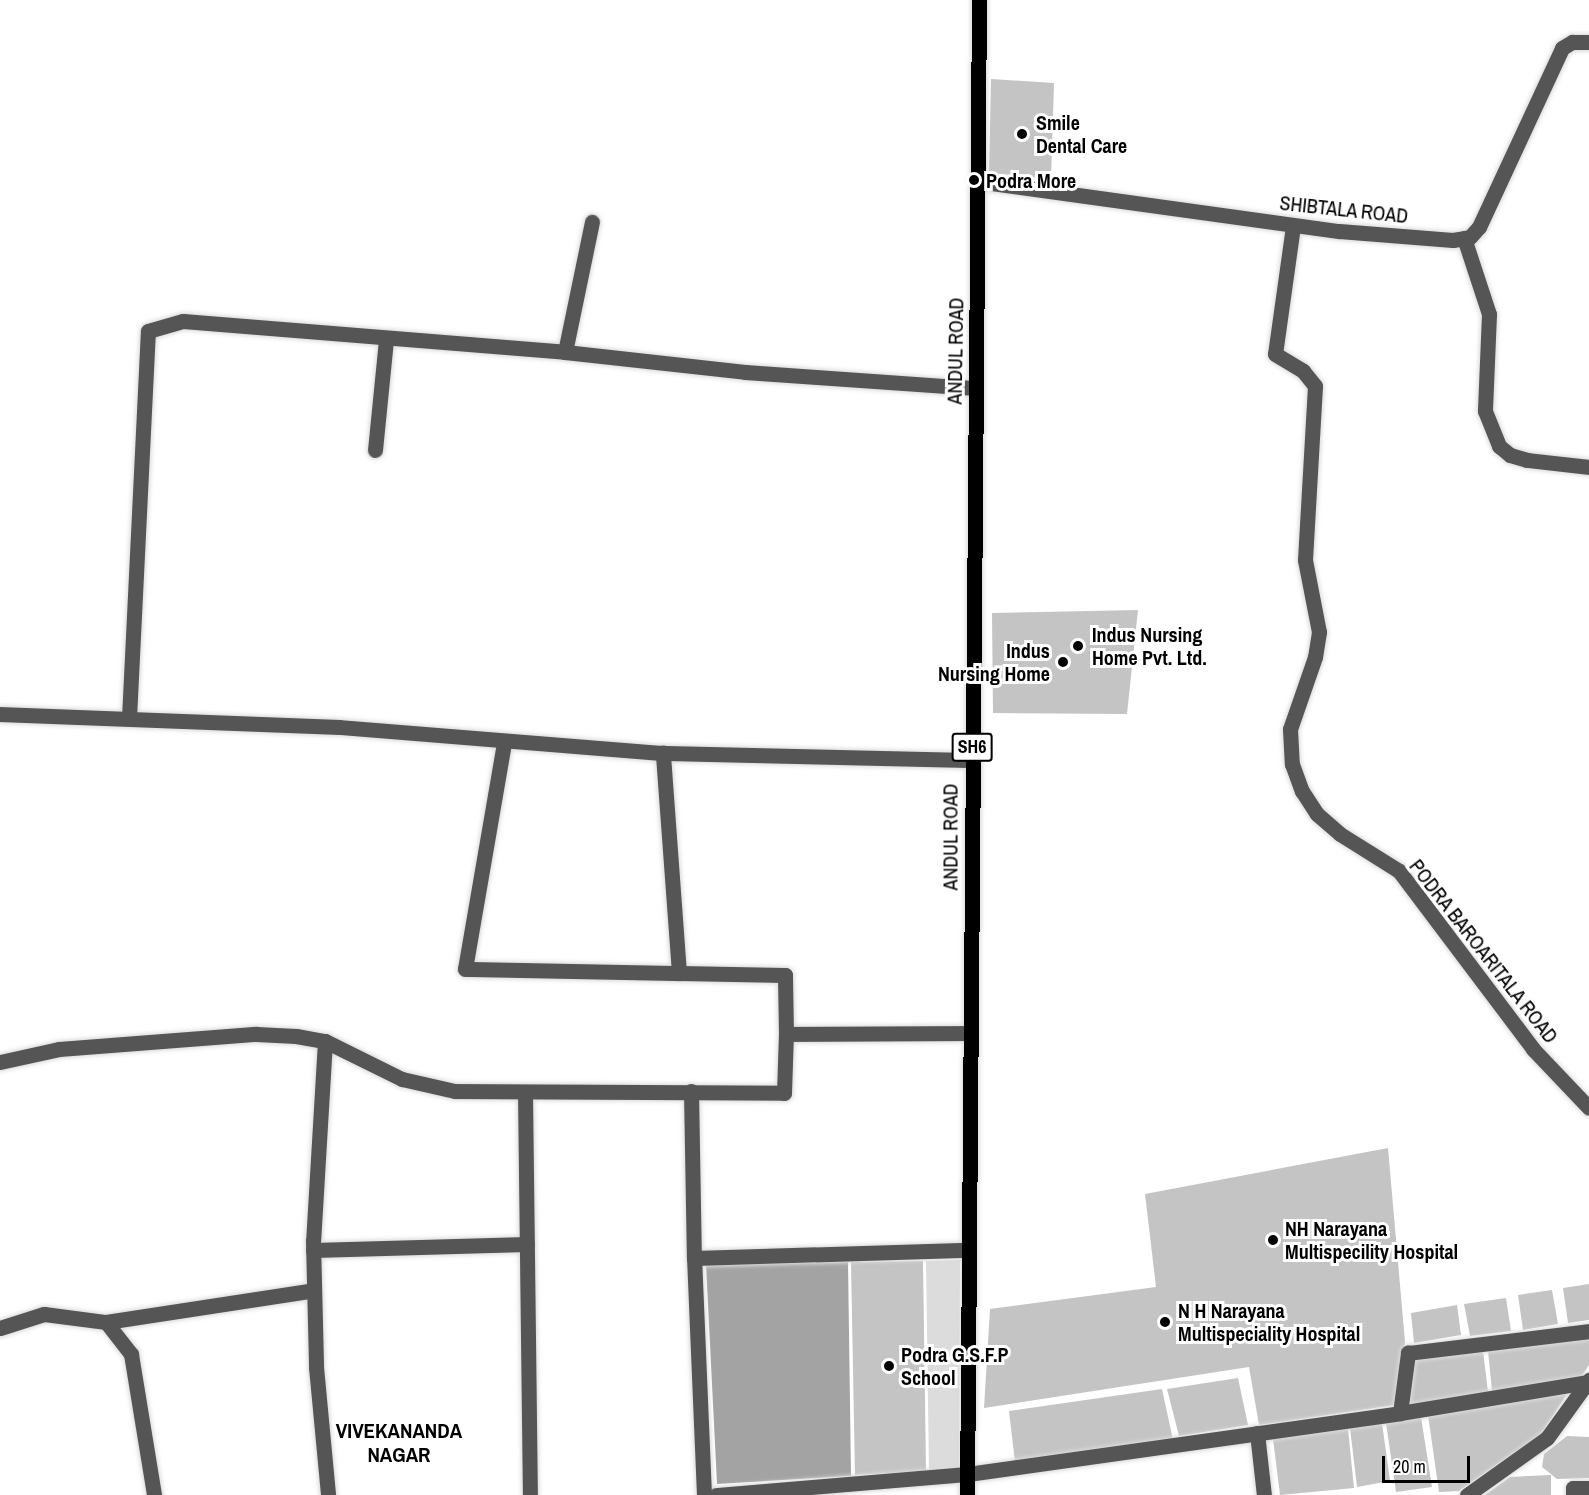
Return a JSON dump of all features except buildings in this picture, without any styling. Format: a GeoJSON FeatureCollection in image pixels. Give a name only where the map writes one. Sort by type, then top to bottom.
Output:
{"type":"FeatureCollection","features":[{"type":"Feature","properties":{"kind":"main road","name":"ANDUL ROAD"},"geometry":{"type":"LineString","coordinates":[[968,1495],[971,760],[980,0]]}},
{"type":"Feature","properties":{"kind":"street"},"geometry":{"type":"LineString","coordinates":[[1589,42],[1572,42],[1562,48],[1479,227],[1470,237],[1464,238],[1488,314],[1485,411],[1499,446],[1527,460],[1589,467]]}},
{"type":"Feature","properties":{"kind":"street","name":"SHIBTALA ROAD"},"geometry":{"type":"LineString","coordinates":[[977,181],[1293,225],[1453,240],[1464,238]]}},
{"type":"Feature","properties":{"kind":"street"},"geometry":{"type":"LineString","coordinates":[[565,352],[592,222]]}},
{"type":"Feature","properties":{"kind":"street","name":"PODRA BAROARITALA ROAD"},"geometry":{"type":"LineString","coordinates":[[1293,225],[1275,354],[1303,371],[1315,386],[1305,560],[1319,632],[1310,675],[1290,729],[1292,764],[1302,791],[1317,814],[1340,834],[1400,872],[1519,1033],[1589,1108]]}},
{"type":"Feature","properties":{"kind":"street"},"geometry":{"type":"LineString","coordinates":[[129,718],[148,331],[183,321],[565,352],[745,372],[975,388]]}},
{"type":"Feature","properties":{"kind":"street"},"geometry":{"type":"LineString","coordinates":[[375,450],[386,339]]}},
{"type":"Feature","properties":{"kind":"street"},"geometry":{"type":"LineString","coordinates":[[0,714],[339,727],[504,743],[663,753],[971,760]]}},
{"type":"Feature","properties":{"kind":"street"},"geometry":{"type":"LineString","coordinates":[[0,1062],[59,1049],[256,1034],[325,1041],[402,1079],[455,1091],[784,1093],[785,975],[465,969],[504,743]]}},
{"type":"Feature","properties":{"kind":"street"},"geometry":{"type":"LineString","coordinates":[[663,753],[679,973]]}},
{"type":"Feature","properties":{"kind":"street"},"geometry":{"type":"LineString","coordinates":[[786,1034],[970,1033]]}},
{"type":"Feature","properties":{"kind":"street"},"geometry":{"type":"LineString","coordinates":[[325,1041],[313,1250],[316,1367],[328,1495]]}},
{"type":"Feature","properties":{"kind":"street"},"geometry":{"type":"LineString","coordinates":[[691,1091],[694,1258],[704,1495]]}},
{"type":"Feature","properties":{"kind":"street"},"geometry":{"type":"LineString","coordinates":[[525,1092],[530,1495]]}},
{"type":"Feature","properties":{"kind":"street"},"geometry":{"type":"LineString","coordinates":[[313,1250],[527,1244]]}},
{"type":"Feature","properties":{"kind":"street"},"geometry":{"type":"LineString","coordinates":[[694,1258],[969,1250]]}},
{"type":"Feature","properties":{"kind":"street"},"geometry":{"type":"LineString","coordinates":[[0,1328],[44,1314],[106,1322],[314,1290]]}},
{"type":"Feature","properties":{"kind":"street"},"geometry":{"type":"LineString","coordinates":[[106,1322],[131,1354],[154,1495]]}},
{"type":"Feature","properties":{"kind":"street"},"geometry":{"type":"LineString","coordinates":[[1400,1413],[1408,1353],[1589,1331]]}},
{"type":"Feature","properties":{"kind":"street"},"geometry":{"type":"LineString","coordinates":[[716,1495],[968,1474],[1400,1413],[1588,1381]]}},
{"type":"Feature","properties":{"kind":"street"},"geometry":{"type":"LineString","coordinates":[[1467,1495],[1547,1438],[1588,1381]]}},
{"type":"Feature","properties":{"kind":"street"},"geometry":{"type":"LineString","coordinates":[[1257,1433],[1264,1495]]}},
{"type":"Feature","properties":{"kind":"street"},"geometry":{"type":"LineString","coordinates":[[1573,1495],[1573,1488],[1589,1488]]}},
{"type":"Feature","properties":{"kind":"shaded area"},"geometry":{"type":"Polygon","coordinates":[[[960,1260],[959,1469],[929,1470],[926,1261],[960,1260]]]}},
{"type":"Feature","properties":{"kind":"shaded area"},"geometry":{"type":"Polygon","coordinates":[[[848,1262],[851,1476],[717,1484],[706,1265],[848,1262]]]}},
{"type":"Feature","properties":{"kind":"place","name":"Smile Dental Care"},"geometry":{"type":"Point","coordinates":[1022,134]}},
{"type":"Feature","properties":{"kind":"place","name":"Podra More"},"geometry":{"type":"Point","coordinates":[974,180]}},
{"type":"Feature","properties":{"kind":"place","name":"Indus Nursing Home Pvt. Ltd."},"geometry":{"type":"Point","coordinates":[1078,646]}},
{"type":"Feature","properties":{"kind":"place","name":"Indus Nursing Home"},"geometry":{"type":"Point","coordinates":[1063,662]}},
{"type":"Feature","properties":{"kind":"place","name":"NH Narayana Multispecility Hospital"},"geometry":{"type":"Point","coordinates":[1273,1240]}},
{"type":"Feature","properties":{"kind":"place","name":"N H Narayana Multispeciality Hospital"},"geometry":{"type":"Point","coordinates":[1165,1322]}},
{"type":"Feature","properties":{"kind":"place","name":"Podra G.S.F.P School"},"geometry":{"type":"Point","coordinates":[889,1366]}},
{"type":"Feature","properties":{"kind":"district","name":"VIVEKANANDA NAGAR"},"geometry":{"type":"Point","coordinates":[399,1443]}}]}
